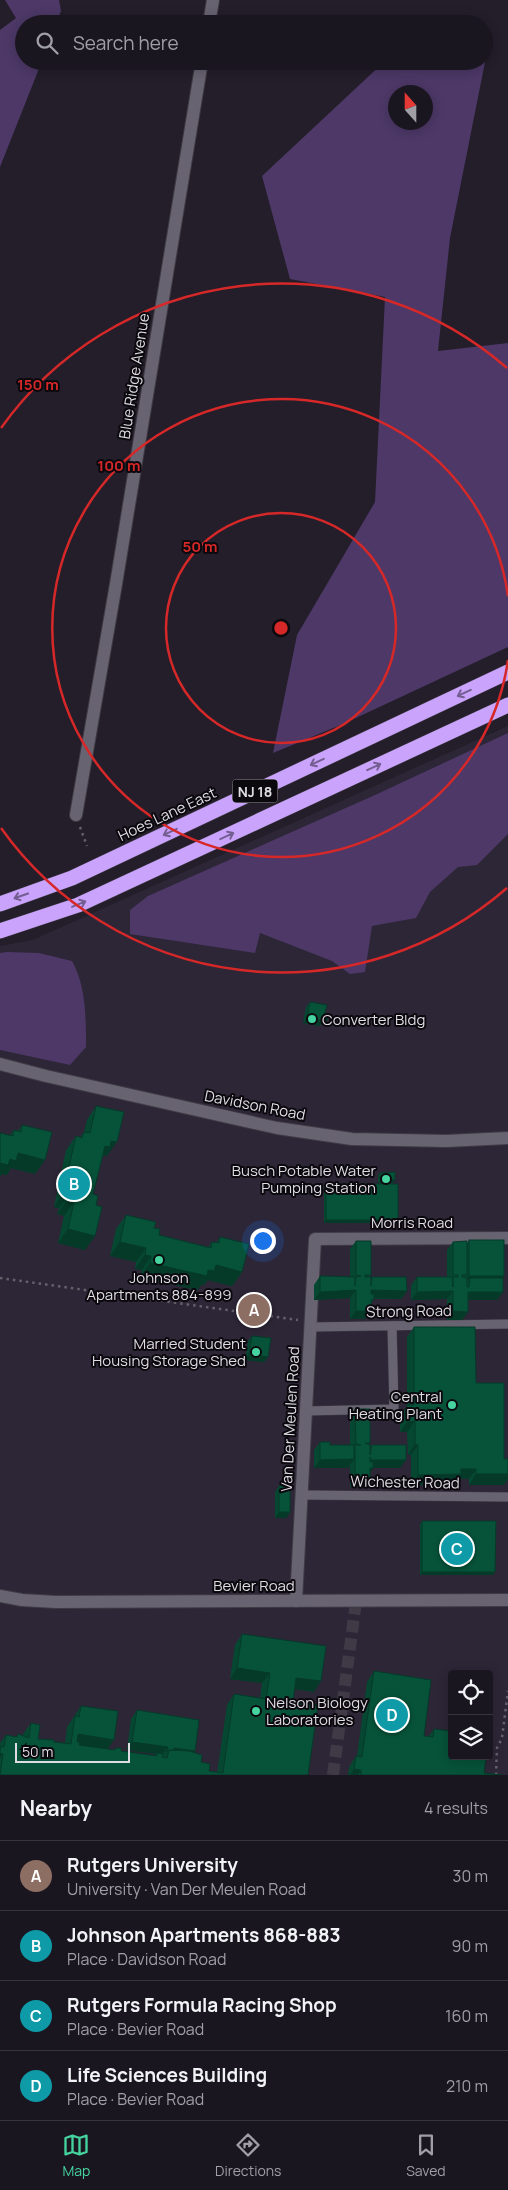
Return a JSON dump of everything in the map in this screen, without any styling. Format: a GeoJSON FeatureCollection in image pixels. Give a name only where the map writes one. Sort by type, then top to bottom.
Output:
{"type":"FeatureCollection","features":[{"type":"Feature","properties":{"kind":"highway","name":"Hoes Lane East"},"geometry":{"type":"LineString","coordinates":[[0,904],[72,878],[508,672]]}},
{"type":"Feature","properties":{"kind":"highway","name":"NJ 18"},"geometry":{"type":"LineString","coordinates":[[0,931],[78,905],[508,705]]}},
{"type":"Feature","properties":{"kind":"street"},"geometry":{"type":"LineString","coordinates":[[210,15],[213,0]]}},
{"type":"Feature","properties":{"kind":"street","name":"Blue Ridge Avenue"},"geometry":{"type":"LineString","coordinates":[[76,815],[201,70]]}},
{"type":"Feature","properties":{"kind":"street","name":"Davidson Road"},"geometry":{"type":"LineString","coordinates":[[0,1064],[75,1083],[268,1126],[352,1139],[446,1141],[508,1138]]}},
{"type":"Feature","properties":{"kind":"street","name":"Morris Road"},"geometry":{"type":"LineString","coordinates":[[315,1239],[508,1238]]}},
{"type":"Feature","properties":{"kind":"street","name":"Van Der Meulen Road"},"geometry":{"type":"LineString","coordinates":[[296,1601],[315,1239]]}},
{"type":"Feature","properties":{"kind":"street","name":"Bevier Road"},"geometry":{"type":"LineString","coordinates":[[0,1596],[22,1600],[56,1602],[508,1600]]}},
{"type":"Feature","properties":{"kind":"lane","name":"Strong Road"},"geometry":{"type":"LineString","coordinates":[[311,1324],[392,1326],[508,1324]]}},
{"type":"Feature","properties":{"kind":"lane"},"geometry":{"type":"LineString","coordinates":[[306,1411],[394,1409],[392,1326]]}},
{"type":"Feature","properties":{"kind":"lane","name":"Wichester Road"},"geometry":{"type":"LineString","coordinates":[[302,1495],[508,1497]]}},
{"type":"Feature","properties":{"kind":"path"},"geometry":{"type":"LineString","coordinates":[[76,815],[87,846]]}},
{"type":"Feature","properties":{"kind":"path"},"geometry":{"type":"LineString","coordinates":[[0,1278],[311,1324]]}},
{"type":"Feature","properties":{"kind":"path"},"geometry":{"type":"LineString","coordinates":[[496,1775],[497,1748],[502,1738],[508,1692]]}},
{"type":"Feature","properties":{"kind":"path"},"geometry":{"type":"LineString","coordinates":[[502,1738],[508,1738]]}},
{"type":"Feature","properties":{"kind":"shaded area"},"geometry":{"type":"Polygon","coordinates":[[[5,0],[59,0],[61,11],[59,15],[15,16],[5,0]]]}},
{"type":"Feature","properties":{"kind":"shaded area"},"geometry":{"type":"Polygon","coordinates":[[[15,19],[15,70],[38,70],[0,167],[0,30],[15,19]]]}},
{"type":"Feature","properties":{"kind":"shaded area"},"geometry":{"type":"Polygon","coordinates":[[[375,70],[483,70],[450,238],[438,351],[508,343],[508,647],[343,724],[273,753],[297,635],[375,502],[385,297],[290,279],[262,176],[375,70]]]}},
{"type":"Feature","properties":{"kind":"shaded area"},"geometry":{"type":"Polygon","coordinates":[[[508,726],[508,1775],[0,1775],[0,946],[33,940],[508,726]]]}},
{"type":"Feature","properties":{"kind":"shaded area"},"geometry":{"type":"Polygon","coordinates":[[[508,733],[508,834],[477,865],[458,867],[430,892],[416,918],[372,926],[365,972],[350,974],[332,961],[260,933],[255,953],[130,934],[130,910],[148,896],[375,795],[508,733]]]}},
{"type":"Feature","properties":{"kind":"shaded area"},"geometry":{"type":"Polygon","coordinates":[[[0,953],[39,953],[72,961],[83,992],[86,1047],[70,1065],[0,1050],[0,953]]]}},
{"type":"Feature","properties":{"kind":"building"},"geometry":{"type":"Polygon","coordinates":[[[310,1002],[327,1005],[324,1016],[328,1017],[328,1019],[324,1018],[323,1021],[307,1017],[310,1002]]]}},
{"type":"Feature","properties":{"kind":"building"},"geometry":{"type":"Polygon","coordinates":[[[96,1106],[124,1112],[117,1142],[111,1141],[110,1147],[105,1146],[93,1194],[98,1196],[96,1205],[102,1207],[95,1236],[68,1229],[74,1202],[67,1200],[69,1194],[63,1193],[76,1136],[82,1138],[84,1132],[90,1133],[96,1106]]]}},
{"type":"Feature","properties":{"kind":"building"},"geometry":{"type":"Polygon","coordinates":[[[22,1125],[52,1132],[45,1160],[18,1153],[16,1161],[10,1159],[8,1165],[0,1163],[0,1133],[13,1136],[14,1130],[21,1132],[22,1125]]]}},
{"type":"Feature","properties":{"kind":"building"},"geometry":{"type":"Polygon","coordinates":[[[395,1172],[395,1180],[380,1180],[380,1173],[395,1172]]]}},
{"type":"Feature","properties":{"kind":"building"},"geometry":{"type":"Polygon","coordinates":[[[326,1184],[398,1184],[398,1220],[326,1220],[326,1184]]]}},
{"type":"Feature","properties":{"kind":"building"},"geometry":{"type":"Polygon","coordinates":[[[126,1215],[156,1222],[154,1228],[160,1229],[159,1235],[211,1248],[212,1242],[219,1243],[220,1237],[249,1244],[242,1272],[216,1265],[214,1271],[208,1270],[207,1276],[150,1263],[151,1256],[145,1255],[146,1248],[120,1242],[126,1215]]]}},
{"type":"Feature","properties":{"kind":"building"},"geometry":{"type":"Polygon","coordinates":[[[469,1240],[504,1240],[504,1276],[469,1276],[469,1240]]]}},
{"type":"Feature","properties":{"kind":"building"},"geometry":{"type":"Polygon","coordinates":[[[356,1241],[371,1241],[371,1275],[365,1275],[365,1277],[371,1277],[371,1286],[372,1277],[406,1277],[407,1291],[371,1290],[371,1294],[374,1294],[374,1299],[371,1300],[371,1311],[356,1311],[356,1290],[320,1292],[320,1276],[355,1277],[355,1286],[356,1277],[361,1276],[356,1275],[356,1241]]]}},
{"type":"Feature","properties":{"kind":"building"},"geometry":{"type":"Polygon","coordinates":[[[467,1241],[467,1275],[462,1275],[462,1277],[467,1278],[467,1287],[469,1287],[470,1278],[503,1278],[503,1292],[468,1292],[468,1312],[453,1311],[453,1291],[417,1292],[417,1277],[452,1277],[453,1287],[453,1277],[458,1277],[458,1275],[453,1275],[453,1242],[467,1241]]]}},
{"type":"Feature","properties":{"kind":"building","name":"Central Heating Plant"},"geometry":{"type":"Polygon","coordinates":[[[414,1327],[475,1327],[476,1383],[504,1383],[504,1459],[508,1459],[508,1474],[476,1474],[476,1469],[461,1469],[461,1474],[418,1475],[418,1445],[415,1444],[415,1421],[407,1422],[407,1405],[414,1405],[414,1327]]]}},
{"type":"Feature","properties":{"kind":"building"},"geometry":{"type":"Polygon","coordinates":[[[252,1336],[271,1338],[268,1357],[249,1354],[252,1336]]]}},
{"type":"Feature","properties":{"kind":"building"},"geometry":{"type":"Polygon","coordinates":[[[355,1409],[370,1409],[370,1443],[365,1443],[370,1445],[370,1455],[372,1445],[406,1445],[406,1460],[371,1460],[370,1457],[370,1462],[373,1462],[373,1468],[370,1468],[370,1479],[355,1479],[355,1445],[361,1445],[356,1444],[355,1409]]]}},
{"type":"Feature","properties":{"kind":"building"},"geometry":{"type":"Polygon","coordinates":[[[320,1442],[330,1442],[330,1445],[354,1445],[354,1459],[320,1460],[320,1442]]]}},
{"type":"Feature","properties":{"kind":"building"},"geometry":{"type":"Polygon","coordinates":[[[279,1486],[290,1486],[290,1512],[279,1512],[279,1486]]]}},
{"type":"Feature","properties":{"kind":"building"},"geometry":{"type":"Polygon","coordinates":[[[422,1521],[496,1521],[495,1572],[422,1572],[422,1521]]]}},
{"type":"Feature","properties":{"kind":"building"},"geometry":{"type":"Polygon","coordinates":[[[242,1634],[326,1646],[321,1681],[296,1678],[293,1702],[318,1705],[308,1775],[0,1775],[3,1754],[0,1751],[1,1746],[4,1747],[6,1735],[17,1737],[18,1734],[29,1738],[31,1723],[40,1725],[38,1739],[71,1744],[75,1716],[79,1717],[81,1706],[118,1711],[114,1740],[78,1734],[77,1742],[80,1742],[79,1745],[115,1750],[116,1748],[121,1748],[121,1751],[157,1756],[157,1753],[163,1754],[162,1757],[167,1758],[169,1750],[189,1751],[202,1755],[201,1762],[210,1764],[209,1771],[223,1773],[234,1694],[266,1699],[270,1673],[237,1668],[242,1634]]]}},
{"type":"Feature","properties":{"kind":"building"},"geometry":{"type":"Polygon","coordinates":[[[374,1671],[431,1680],[424,1736],[433,1737],[434,1729],[448,1731],[448,1760],[486,1760],[484,1773],[502,1775],[361,1775],[361,1770],[354,1769],[356,1756],[362,1757],[374,1671]]]}},
{"type":"Feature","properties":{"kind":"building"},"geometry":{"type":"Polygon","coordinates":[[[137,1710],[199,1720],[195,1751],[174,1748],[174,1750],[167,1752],[168,1747],[132,1742],[137,1710]]]}},
{"type":"Feature","properties":{"kind":"tunnel"},"geometry":{"type":"LineString","coordinates":[[333,1775],[356,1602]]}},
{"type":"Feature","properties":{"kind":"place","name":"Converter Bldg"},"geometry":{"type":"Point","coordinates":[312,1019]}},
{"type":"Feature","properties":{"kind":"place","name":"Busch Potable Water Pumping Station"},"geometry":{"type":"Point","coordinates":[386,1179]}},
{"type":"Feature","properties":{"kind":"place","name":"Johnson Apartments 868-883"},"geometry":{"type":"Point","coordinates":[74,1184]}},
{"type":"Feature","properties":{"kind":"place","name":"Johnson Apartments 884-899"},"geometry":{"type":"Point","coordinates":[159,1260]}},
{"type":"Feature","properties":{"kind":"place","name":"Rutgers University"},"geometry":{"type":"Point","coordinates":[254,1310]}},
{"type":"Feature","properties":{"kind":"place","name":"Married Student Housing Storage Shed"},"geometry":{"type":"Point","coordinates":[256,1352]}},
{"type":"Feature","properties":{"kind":"place","name":"Central Heating Plant"},"geometry":{"type":"Point","coordinates":[452,1405]}},
{"type":"Feature","properties":{"kind":"place","name":"Rutgers Formula Racing Shop"},"geometry":{"type":"Point","coordinates":[457,1549]}},
{"type":"Feature","properties":{"kind":"place","name":"Nelson Biology Laboratories"},"geometry":{"type":"Point","coordinates":[256,1711]}},
{"type":"Feature","properties":{"kind":"place","name":"Life Sciences Building"},"geometry":{"type":"Point","coordinates":[392,1715]}}]}
